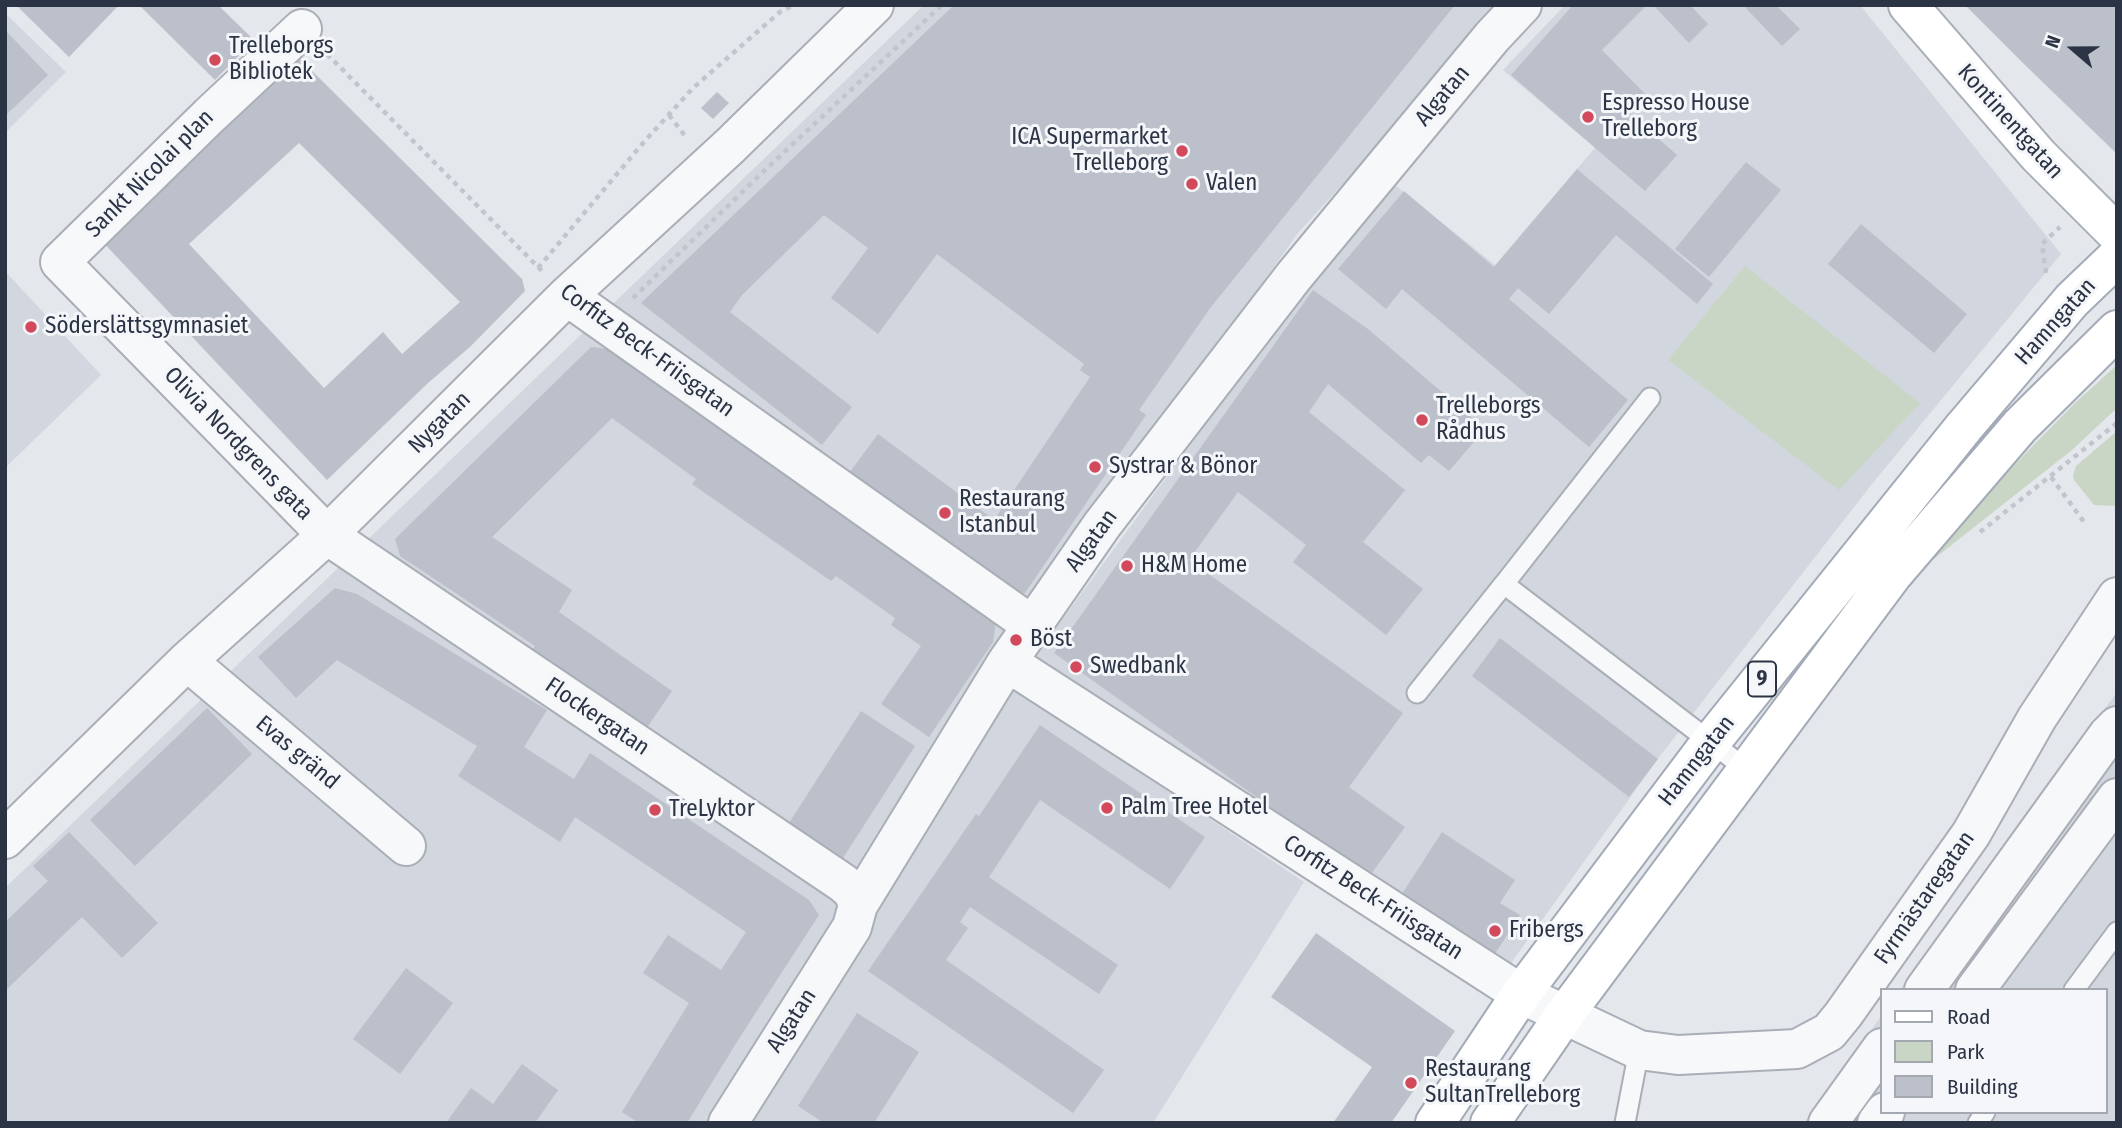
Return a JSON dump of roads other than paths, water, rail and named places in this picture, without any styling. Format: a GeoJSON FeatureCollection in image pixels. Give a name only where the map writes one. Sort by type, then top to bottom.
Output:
{"type":"FeatureCollection","features":[{"type":"Feature","properties":{"kind":"main road","name":"Kontinentgatan"},"geometry":{"type":"LineString","coordinates":[[1908,5],[2038,155],[2117,234]]}},
{"type":"Feature","properties":{"kind":"main road","name":"Hamngatan"},"geometry":{"type":"LineString","coordinates":[[1436,1123],[1521,993],[1710,743],[1964,427],[2072,300],[2117,257]]}},
{"type":"Feature","properties":{"kind":"main road","name":"Hamngatan"},"geometry":{"type":"LineString","coordinates":[[1490,1123],[1565,1014],[1894,574],[2020,426],[2117,330]]}},
{"type":"Feature","properties":{"kind":"street","name":"Algatan"},"geometry":{"type":"LineString","coordinates":[[728,1123],[852,927],[858,905],[1007,662],[1102,525],[1294,276],[1492,37],[1522,5]]}},
{"type":"Feature","properties":{"kind":"street","name":"Nygatan"},"geometry":{"type":"LineString","coordinates":[[5,839],[187,661],[327,535],[567,296],[730,146],[869,7]]}},
{"type":"Feature","properties":{"kind":"street","name":"Sankt Nicolai plan"},"geometry":{"type":"LineString","coordinates":[[61,262],[209,115],[302,29]]}},
{"type":"Feature","properties":{"kind":"street","name":"Olivia Nordgrens gata"},"geometry":{"type":"LineString","coordinates":[[61,262],[327,535]]}},
{"type":"Feature","properties":{"kind":"street","name":"Corfitz Beck-Friisgatan"},"geometry":{"type":"LineString","coordinates":[[567,296],[1032,625]]}},
{"type":"Feature","properties":{"kind":"street","name":"Flockergatan"},"geometry":{"type":"LineString","coordinates":[[327,535],[843,883],[853,892],[858,905]]}},
{"type":"Feature","properties":{"kind":"street","name":"Fyrmästaregatan"},"geometry":{"type":"LineString","coordinates":[[1565,1014],[1639,1050],[1678,1055],[1797,1049],[1829,1032],[1971,834],[2037,718],[2117,597]]}},
{"type":"Feature","properties":{"kind":"street","name":"Evas gränd"},"geometry":{"type":"LineString","coordinates":[[187,661],[406,846]]}},
{"type":"Feature","properties":{"kind":"street","name":"Corfitz Beck-Friisgatan"},"geometry":{"type":"LineString","coordinates":[[1007,662],[1521,993],[1565,1014]]}},
{"type":"Feature","properties":{"kind":"street"},"geometry":{"type":"LineString","coordinates":[[1925,988],[2099,746],[2117,726]]}},
{"type":"Feature","properties":{"kind":"street"},"geometry":{"type":"LineString","coordinates":[[1976,988],[2117,798]]}},
{"type":"Feature","properties":{"kind":"street"},"geometry":{"type":"LineString","coordinates":[[1828,1123],[1881,1049]]}},
{"type":"Feature","properties":{"kind":"lane"},"geometry":{"type":"LineString","coordinates":[[1417,693],[1650,398]]}},
{"type":"Feature","properties":{"kind":"lane"},"geometry":{"type":"LineString","coordinates":[[1504,584],[1746,769]]}},
{"type":"Feature","properties":{"kind":"lane"},"geometry":{"type":"LineString","coordinates":[[2075,988],[2117,932]]}},
{"type":"Feature","properties":{"kind":"lane"},"geometry":{"type":"LineString","coordinates":[[1625,1123],[1639,1050]]}},
{"type":"Feature","properties":{"kind":"place","name":"Trelleborgs Bibliotek"},"geometry":{"type":"Point","coordinates":[215,60]}},
{"type":"Feature","properties":{"kind":"place","name":"Espresso House Trelleborg"},"geometry":{"type":"Point","coordinates":[1588,117]}},
{"type":"Feature","properties":{"kind":"place","name":"ICA Supermarket Trelleborg"},"geometry":{"type":"Point","coordinates":[1182,151]}},
{"type":"Feature","properties":{"kind":"place","name":"Valen"},"geometry":{"type":"Point","coordinates":[1192,184]}},
{"type":"Feature","properties":{"kind":"place","name":"Söderslättsgymnasiet"},"geometry":{"type":"Point","coordinates":[31,327]}},
{"type":"Feature","properties":{"kind":"place","name":"Trelleborgs Rådhus"},"geometry":{"type":"Point","coordinates":[1422,420]}},
{"type":"Feature","properties":{"kind":"place","name":"Systrar & Bönor"},"geometry":{"type":"Point","coordinates":[1095,467]}},
{"type":"Feature","properties":{"kind":"place","name":"Restaurang Istanbul"},"geometry":{"type":"Point","coordinates":[945,513]}},
{"type":"Feature","properties":{"kind":"place","name":"H&M Home"},"geometry":{"type":"Point","coordinates":[1127,566]}},
{"type":"Feature","properties":{"kind":"place","name":"Böst"},"geometry":{"type":"Point","coordinates":[1016,640]}},
{"type":"Feature","properties":{"kind":"place","name":"Swedbank"},"geometry":{"type":"Point","coordinates":[1076,667]}},
{"type":"Feature","properties":{"kind":"place","name":"Palm Tree Hotel"},"geometry":{"type":"Point","coordinates":[1107,808]}},
{"type":"Feature","properties":{"kind":"place","name":"TreLyktor"},"geometry":{"type":"Point","coordinates":[655,810]}},
{"type":"Feature","properties":{"kind":"place","name":"Fribergs"},"geometry":{"type":"Point","coordinates":[1495,931]}},
{"type":"Feature","properties":{"kind":"place","name":"Restaurang SultanTrelleborg"},"geometry":{"type":"Point","coordinates":[1411,1083]}}]}
